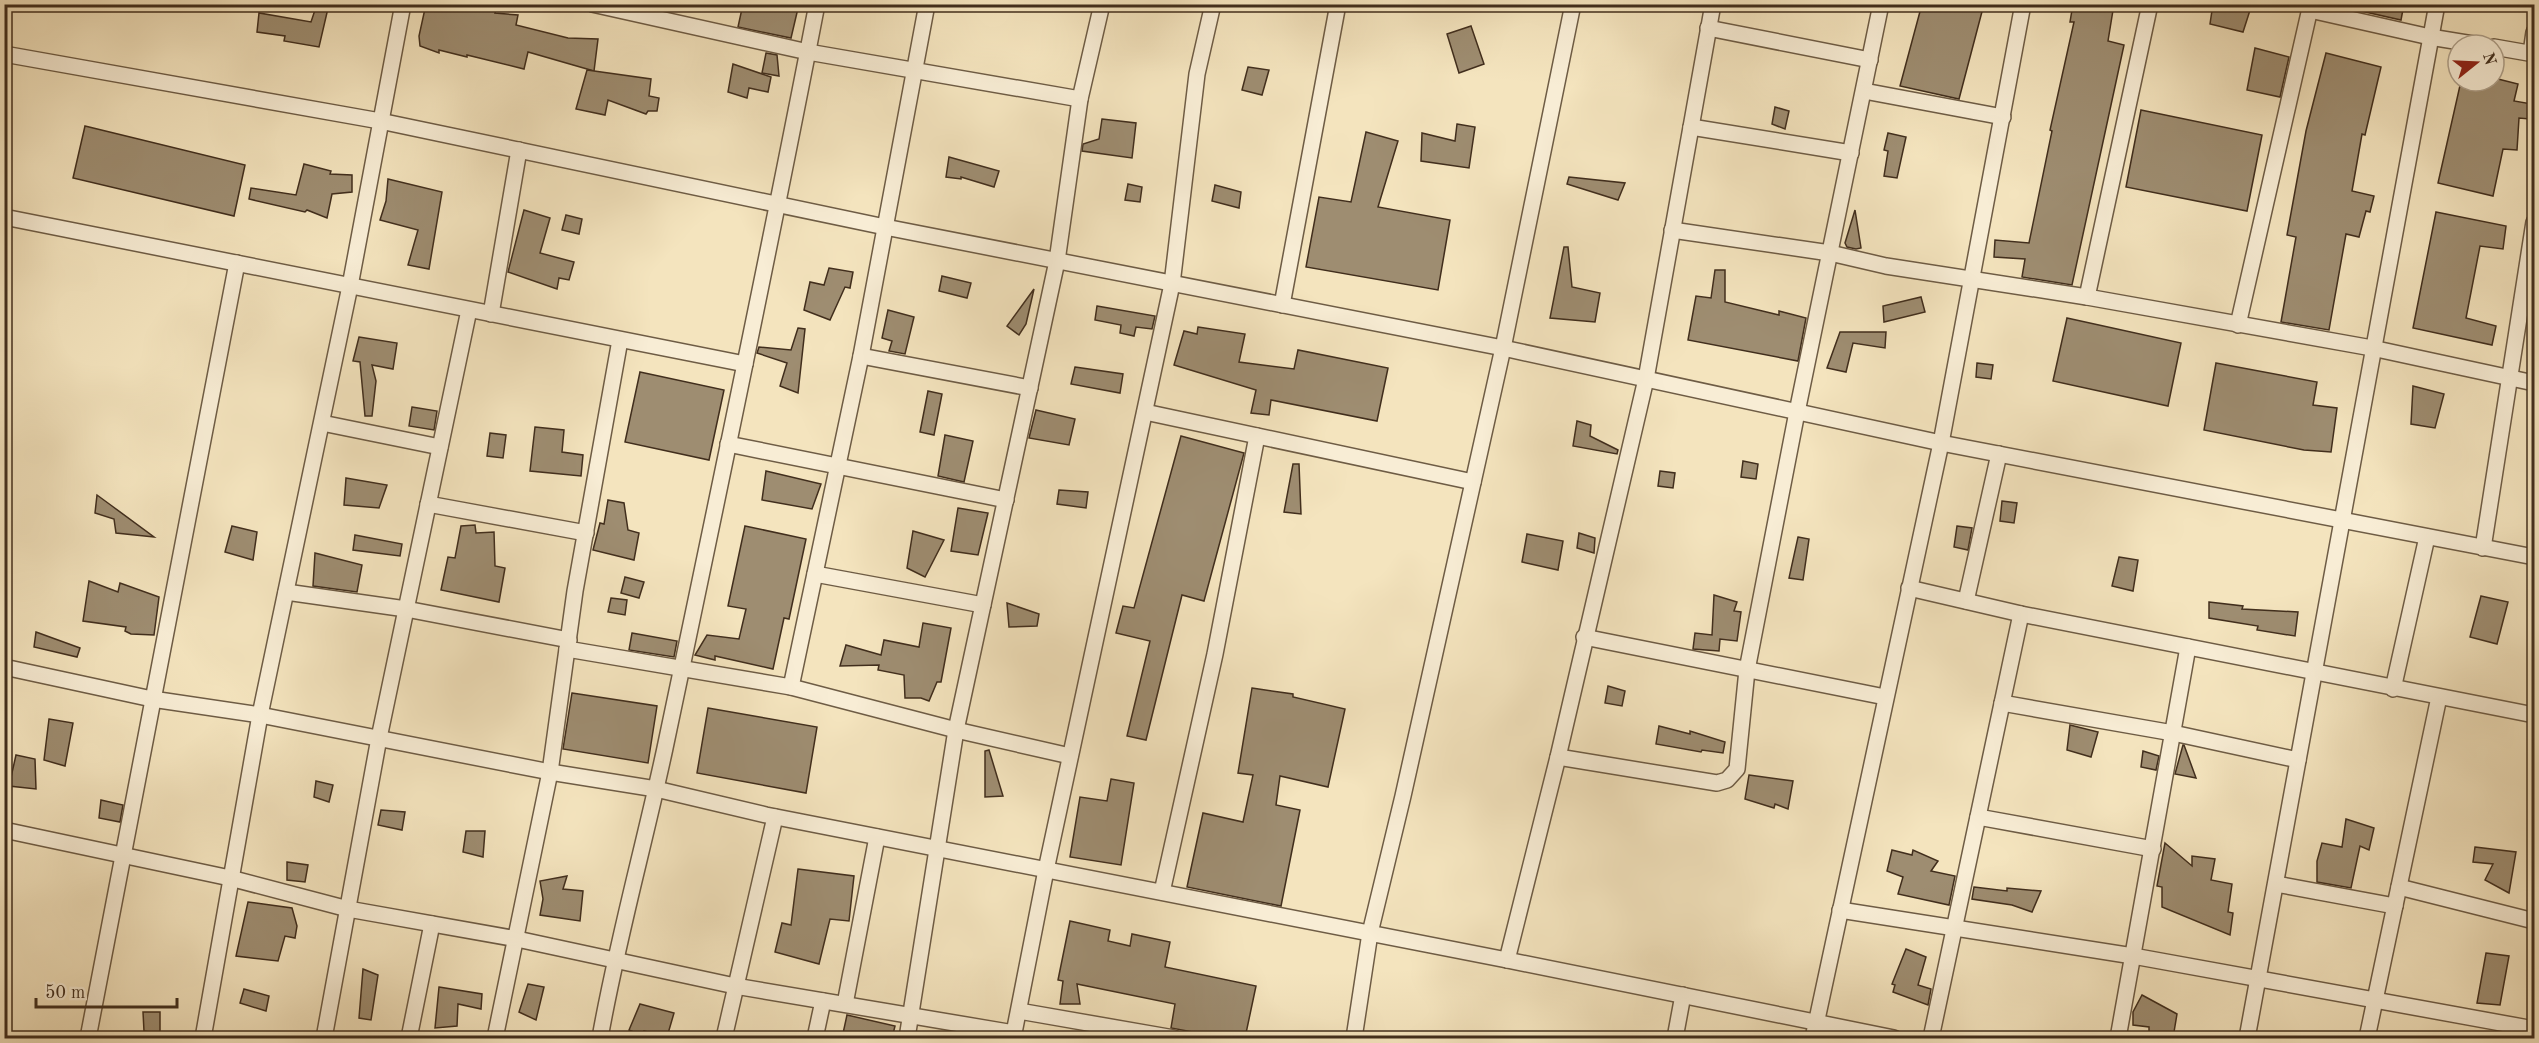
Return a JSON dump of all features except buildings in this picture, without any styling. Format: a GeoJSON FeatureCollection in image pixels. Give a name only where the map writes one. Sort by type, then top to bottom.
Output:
{"type":"FeatureCollection","features":[{"type":"Feature","properties":{"kind":"street"},"geometry":{"type":"LineString","coordinates":[[203,1038],[260,715],[350,286],[403,4]]}},
{"type":"Feature","properties":{"kind":"street"},"geometry":{"type":"LineString","coordinates":[[592,4],[808,51],[1080,99]]}},
{"type":"Feature","properties":{"kind":"street"},"geometry":{"type":"LineString","coordinates":[[600,1038],[613,962],[656,789],[817,4]]}},
{"type":"Feature","properties":{"kind":"street"},"geometry":{"type":"LineString","coordinates":[[791,687],[861,356],[927,4]]}},
{"type":"Feature","properties":{"kind":"street"},"geometry":{"type":"LineString","coordinates":[[907,1038],[956,730],[1057,261],[1080,99],[1102,4]]}},
{"type":"Feature","properties":{"kind":"street"},"geometry":{"type":"LineString","coordinates":[[4,830],[230,878],[348,909],[517,939],[613,962],[735,986],[912,1015],[1014,1036],[1046,870],[1172,284],[1197,74],[1213,4]]}},
{"type":"Feature","properties":{"kind":"street"},"geometry":{"type":"LineString","coordinates":[[1282,305],[1338,4]]}},
{"type":"Feature","properties":{"kind":"street"},"geometry":{"type":"LineString","coordinates":[[1354,1038],[1370,933],[1403,796],[1503,348],[1573,4]]}},
{"type":"Feature","properties":{"kind":"street"},"geometry":{"type":"LineString","coordinates":[[1507,960],[1558,757],[1584,637],[1646,379],[1713,4]]}},
{"type":"Feature","properties":{"kind":"street"},"geometry":{"type":"LineString","coordinates":[[1558,757],[1717,783],[1727,780],[1737,769],[1747,670],[1797,412],[1881,4]]}},
{"type":"Feature","properties":{"kind":"street"},"geometry":{"type":"LineString","coordinates":[[1813,1038],[1941,443],[2023,4]]}},
{"type":"Feature","properties":{"kind":"street"},"geometry":{"type":"LineString","coordinates":[[2087,297],[2150,4]]}},
{"type":"Feature","properties":{"kind":"street"},"geometry":{"type":"LineString","coordinates":[[2247,1038],[2340,520],[2437,4]]}},
{"type":"Feature","properties":{"kind":"street"},"geometry":{"type":"LineString","coordinates":[[2238,325],[2310,7],[2446,40]]}},
{"type":"Feature","properties":{"kind":"street"},"geometry":{"type":"LineString","coordinates":[[1708,28],[1870,60]]}},
{"type":"Feature","properties":{"kind":"street"},"geometry":{"type":"LineString","coordinates":[[2506,49],[2533,53],[2535,32]]}},
{"type":"Feature","properties":{"kind":"street"},"geometry":{"type":"LineString","coordinates":[[4,54],[380,121],[885,227],[1503,348],[1941,443],[2535,557]]}},
{"type":"Feature","properties":{"kind":"street"},"geometry":{"type":"LineString","coordinates":[[1864,91],[2002,117]]}},
{"type":"Feature","properties":{"kind":"street"},"geometry":{"type":"LineString","coordinates":[[1691,127],[1851,153]]}},
{"type":"Feature","properties":{"kind":"street"},"geometry":{"type":"LineString","coordinates":[[491,314],[519,150]]}},
{"type":"Feature","properties":{"kind":"street"},"geometry":{"type":"LineString","coordinates":[[4,217],[745,364]]}},
{"type":"Feature","properties":{"kind":"street"},"geometry":{"type":"LineString","coordinates":[[2483,548],[2535,222]]}},
{"type":"Feature","properties":{"kind":"street"},"geometry":{"type":"LineString","coordinates":[[1672,230],[1830,253],[1886,266],[2087,297],[2372,348],[2535,383]]}},
{"type":"Feature","properties":{"kind":"street"},"geometry":{"type":"LineString","coordinates":[[88,1038],[152,699],[178,585],[237,263]]}},
{"type":"Feature","properties":{"kind":"street"},"geometry":{"type":"LineString","coordinates":[[324,1038],[379,738],[469,310]]}},
{"type":"Feature","properties":{"kind":"street"},"geometry":{"type":"LineString","coordinates":[[495,1038],[550,772],[568,644],[620,340]]}},
{"type":"Feature","properties":{"kind":"street"},"geometry":{"type":"LineString","coordinates":[[861,356],[1030,388]]}},
{"type":"Feature","properties":{"kind":"street"},"geometry":{"type":"LineString","coordinates":[[1145,412],[1473,482]]}},
{"type":"Feature","properties":{"kind":"street"},"geometry":{"type":"LineString","coordinates":[[321,423],[440,447]]}},
{"type":"Feature","properties":{"kind":"street"},"geometry":{"type":"LineString","coordinates":[[1162,892],[1215,654],[1257,436]]}},
{"type":"Feature","properties":{"kind":"street"},"geometry":{"type":"LineString","coordinates":[[728,444],[1006,500]]}},
{"type":"Feature","properties":{"kind":"street"},"geometry":{"type":"LineString","coordinates":[[1966,601],[1999,454]]}},
{"type":"Feature","properties":{"kind":"street"},"geometry":{"type":"LineString","coordinates":[[428,504],[586,533]]}},
{"type":"Feature","properties":{"kind":"street"},"geometry":{"type":"LineString","coordinates":[[2393,689],[2427,537]]}},
{"type":"Feature","properties":{"kind":"street"},"geometry":{"type":"LineString","coordinates":[[815,574],[983,604]]}},
{"type":"Feature","properties":{"kind":"street"},"geometry":{"type":"LineString","coordinates":[[1909,588],[2021,614],[2393,689],[2535,715]]}},
{"type":"Feature","properties":{"kind":"street"},"geometry":{"type":"LineString","coordinates":[[286,592],[406,609],[681,669],[791,687],[956,730],[1070,756]]}},
{"type":"Feature","properties":{"kind":"street"},"geometry":{"type":"LineString","coordinates":[[1931,1038],[2021,614]]}},
{"type":"Feature","properties":{"kind":"street"},"geometry":{"type":"LineString","coordinates":[[1584,637],[1885,697]]}},
{"type":"Feature","properties":{"kind":"street"},"geometry":{"type":"LineString","coordinates":[[2118,1038],[2188,647]]}},
{"type":"Feature","properties":{"kind":"street"},"geometry":{"type":"LineString","coordinates":[[4,667],[152,699],[260,715],[550,772],[656,789],[775,817],[1894,1038]]}},
{"type":"Feature","properties":{"kind":"street"},"geometry":{"type":"LineString","coordinates":[[2367,1038],[2439,697]]}},
{"type":"Feature","properties":{"kind":"street"},"geometry":{"type":"LineString","coordinates":[[2002,703],[2173,733],[2298,760]]}},
{"type":"Feature","properties":{"kind":"street"},"geometry":{"type":"LineString","coordinates":[[724,1038],[775,817]]}},
{"type":"Feature","properties":{"kind":"street"},"geometry":{"type":"LineString","coordinates":[[1978,817],[2153,849]]}},
{"type":"Feature","properties":{"kind":"street"},"geometry":{"type":"LineString","coordinates":[[845,1004],[877,837]]}},
{"type":"Feature","properties":{"kind":"street"},"geometry":{"type":"LineString","coordinates":[[2276,884],[2395,906]]}},
{"type":"Feature","properties":{"kind":"street"},"geometry":{"type":"LineString","coordinates":[[2399,887],[2535,921]]}},
{"type":"Feature","properties":{"kind":"street"},"geometry":{"type":"LineString","coordinates":[[1840,910],[2133,956],[2375,999],[2535,1029],[2533,1038]]}},
{"type":"Feature","properties":{"kind":"street"},"geometry":{"type":"LineString","coordinates":[[409,1038],[432,924]]}},
{"type":"Feature","properties":{"kind":"street"},"geometry":{"type":"LineString","coordinates":[[1675,1038],[1683,995]]}},
{"type":"Feature","properties":{"kind":"street"},"geometry":{"type":"LineString","coordinates":[[815,1038],[823,1001]]}},
{"type":"Feature","properties":{"kind":"street"},"geometry":{"type":"LineString","coordinates":[[1019,1011],[1138,1035],[1174,1038]]}}]}
